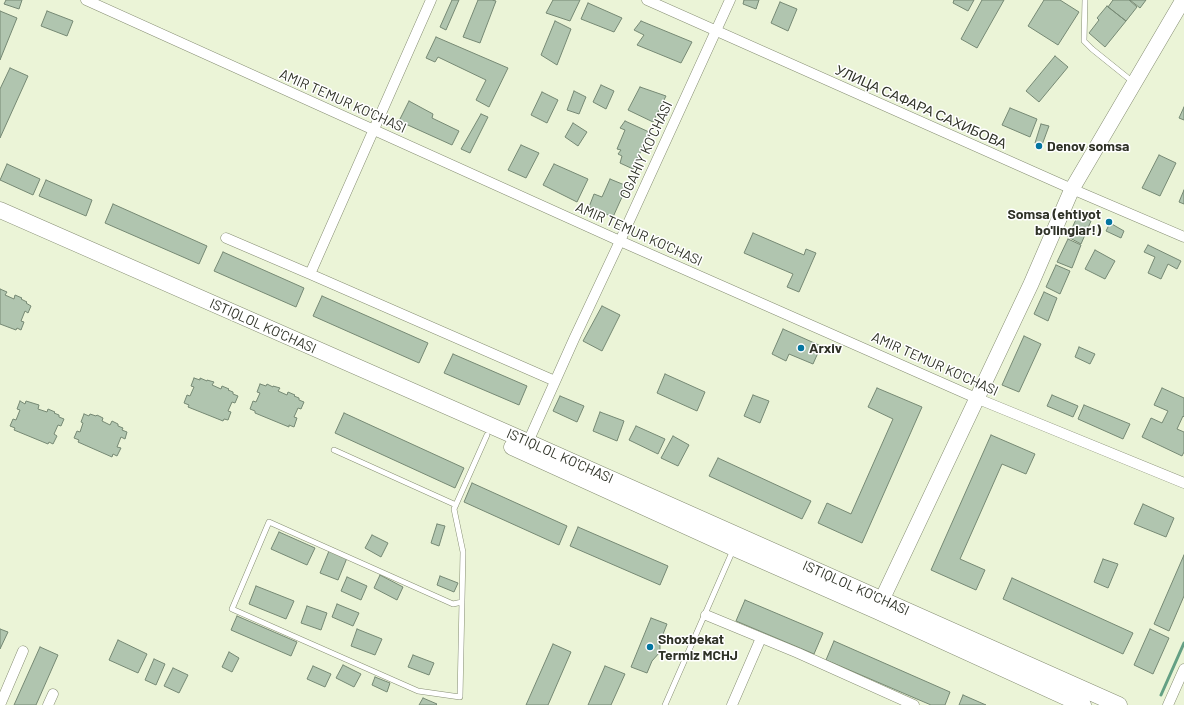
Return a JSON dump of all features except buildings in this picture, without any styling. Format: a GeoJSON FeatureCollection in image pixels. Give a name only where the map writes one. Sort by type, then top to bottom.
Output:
{"type":"FeatureCollection","features":[{"type":"Feature","properties":{"kind":"main road","name":"ISTIQLOL KO'CHASI"},"geometry":{"type":"LineString","coordinates":[[0,210],[528,442],[736,542]]}},
{"type":"Feature","properties":{"kind":"main road","name":"ISTIQLOL KO'CHASI"},"geometry":{"type":"LineString","coordinates":[[0,220],[487,435],[880,605],[1119,705]]}},
{"type":"Feature","properties":{"kind":"main road","name":"ISTIQLOL KO'CHASI"},"geometry":{"type":"LineString","coordinates":[[880,605],[1084,705]]}},
{"type":"Feature","properties":{"kind":"street","name":"AMIR TEMUR KO'CHASI"},"geometry":{"type":"LineString","coordinates":[[86,0],[620,241],[976,398],[1184,483]]}},
{"type":"Feature","properties":{"kind":"street"},"geometry":{"type":"LineString","coordinates":[[310,274],[431,0]]}},
{"type":"Feature","properties":{"kind":"street","name":"УЛИЦА САФАРА САХИБОВА"},"geometry":{"type":"LineString","coordinates":[[647,0],[1072,189],[1184,237]]}},
{"type":"Feature","properties":{"kind":"street","name":"OGAHIY KO'CHASI"},"geometry":{"type":"LineString","coordinates":[[528,442],[730,0]]}},
{"type":"Feature","properties":{"kind":"street"},"geometry":{"type":"LineString","coordinates":[[880,605],[976,398],[1031,284],[1072,189],[1183,0]]}},
{"type":"Feature","properties":{"kind":"street"},"geometry":{"type":"LineString","coordinates":[[226,238],[555,382]]}},
{"type":"Feature","properties":{"kind":"street"},"geometry":{"type":"LineString","coordinates":[[706,615],[914,705]]}},
{"type":"Feature","properties":{"kind":"street"},"geometry":{"type":"LineString","coordinates":[[732,705],[761,638]]}},
{"type":"Feature","properties":{"kind":"street"},"geometry":{"type":"LineString","coordinates":[[0,705],[23,651]]}},
{"type":"Feature","properties":{"kind":"street"},"geometry":{"type":"LineString","coordinates":[[1168,705],[1184,669]]}},
{"type":"Feature","properties":{"kind":"street"},"geometry":{"type":"LineString","coordinates":[[48,705],[53,694]]}},
{"type":"Feature","properties":{"kind":"lane"},"geometry":{"type":"LineString","coordinates":[[1085,0],[1084,41],[1135,83]]}},
{"type":"Feature","properties":{"kind":"lane"},"geometry":{"type":"LineString","coordinates":[[462,602],[453,604],[269,522],[232,609],[418,691],[460,697],[462,602],[463,552],[454,509],[487,435]]}},
{"type":"Feature","properties":{"kind":"lane"},"geometry":{"type":"LineString","coordinates":[[334,450],[456,505]]}},
{"type":"Feature","properties":{"kind":"lane"},"geometry":{"type":"LineString","coordinates":[[665,705],[706,615],[736,542]]}},
{"type":"Feature","properties":{"kind":"waterway"},"geometry":{"type":"LineString","coordinates":[[1161,695],[1184,643]]}},
{"type":"Feature","properties":{"kind":"place","name":"Denov somsa"},"geometry":{"type":"Point","coordinates":[1039,146]}},
{"type":"Feature","properties":{"kind":"place","name":"Somsa (ehtiyot bo'linglar!)"},"geometry":{"type":"Point","coordinates":[1109,222]}},
{"type":"Feature","properties":{"kind":"place","name":"Arxiv"},"geometry":{"type":"Point","coordinates":[801,348]}},
{"type":"Feature","properties":{"kind":"place","name":"Shoxbekat Termiz MCHJ"},"geometry":{"type":"Point","coordinates":[650,647]}}]}
